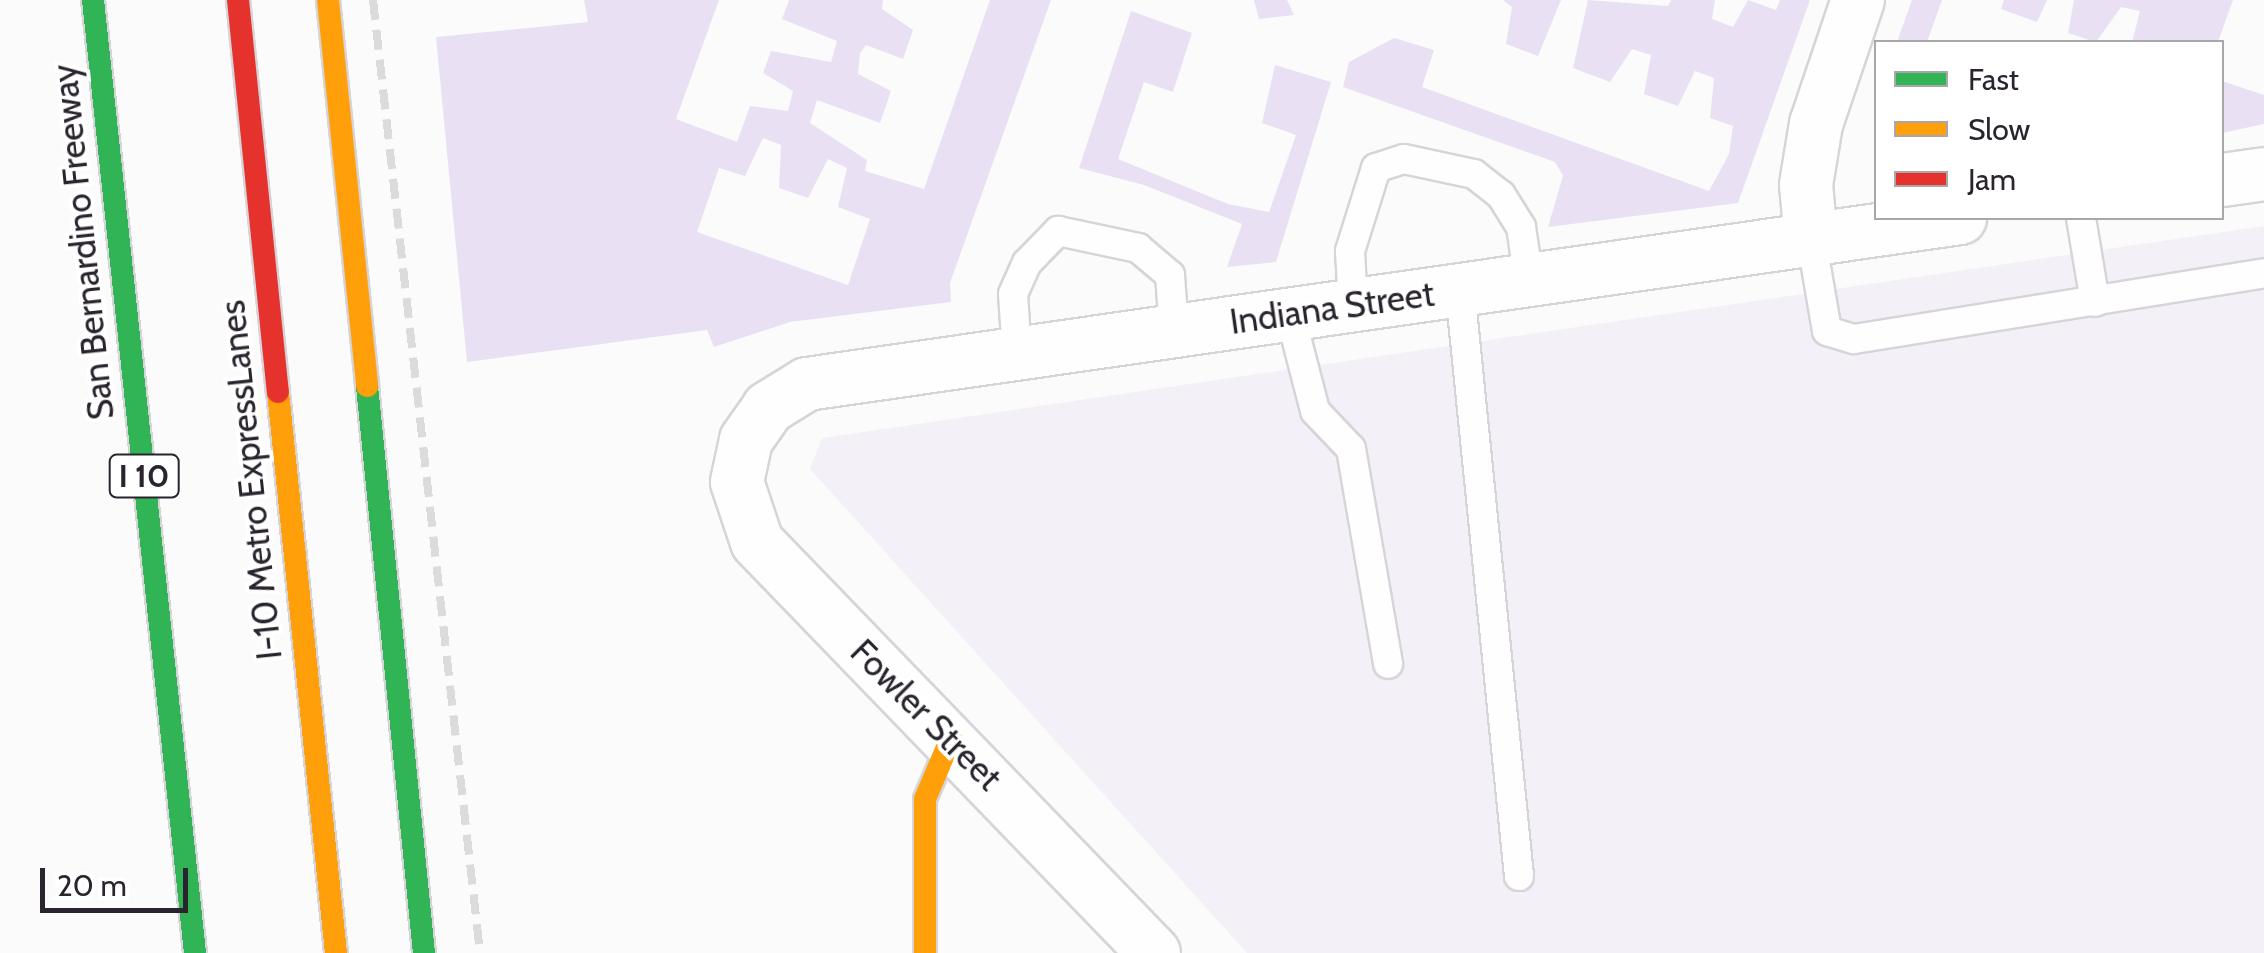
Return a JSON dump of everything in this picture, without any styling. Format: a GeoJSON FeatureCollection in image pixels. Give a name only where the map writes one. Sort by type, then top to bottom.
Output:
{"type":"FeatureCollection","features":[{"type":"Feature","properties":{"kind":"main road","name":"San Bernardino Freeway"},"geometry":{"type":"LineString","coordinates":[[93,0],[195,953]]}},
{"type":"Feature","properties":{"kind":"main road","name":"I-10 Metro ExpressLanes"},"geometry":{"type":"LineString","coordinates":[[238,0],[336,953]]}},
{"type":"Feature","properties":{"kind":"main road"},"geometry":{"type":"LineString","coordinates":[[328,0],[424,953]]}},
{"type":"Feature","properties":{"kind":"main road"},"geometry":{"type":"LineString","coordinates":[[925,953],[925,799],[951,738]]}},
{"type":"Feature","properties":{"kind":"street"},"geometry":{"type":"LineString","coordinates":[[1811,238],[1806,185],[1816,124],[1858,0]]}},
{"type":"Feature","properties":{"kind":"street"},"geometry":{"type":"LineString","coordinates":[[2224,180],[2264,174]]}},
{"type":"Feature","properties":{"kind":"street","name":"Indiana Street"},"geometry":{"type":"LineString","coordinates":[[739,459],[768,408],[807,384],[1945,220]]}},
{"type":"Feature","properties":{"kind":"street","name":"Fowler Street"},"geometry":{"type":"LineString","coordinates":[[739,459],[739,503],[758,542],[1154,953]]}},
{"type":"Feature","properties":{"kind":"lane"},"geometry":{"type":"LineString","coordinates":[[1354,305],[1350,251],[1376,168],[1404,159],[1474,174],[1500,196],[1520,227],[1529,280]]}},
{"type":"Feature","properties":{"kind":"lane"},"geometry":{"type":"LineString","coordinates":[[2081,220],[2095,302]]}},
{"type":"Feature","properties":{"kind":"lane"},"geometry":{"type":"LineString","coordinates":[[1018,354],[1013,294],[1027,263],[1058,231],[1138,248],[1170,275],[1174,331]]}},
{"type":"Feature","properties":{"kind":"lane"},"geometry":{"type":"LineString","coordinates":[[1811,238],[1827,331],[1854,339],[2264,272]]}},
{"type":"Feature","properties":{"kind":"lane"},"geometry":{"type":"LineString","coordinates":[[1460,290],[1519,876]]}},
{"type":"Feature","properties":{"kind":"lane"},"geometry":{"type":"LineString","coordinates":[[1290,314],[1315,411],[1351,449],[1388,664]]}},
{"type":"Feature","properties":{"kind":"shaded area"},"geometry":{"type":"Polygon","coordinates":[[[584,0],[719,0],[676,119],[737,142],[750,106],[788,111],[793,91],[763,73],[771,51],[831,62],[837,41],[782,19],[789,0],[883,0],[882,9],[913,30],[903,59],[866,45],[860,53],[858,74],[891,91],[880,123],[817,100],[810,123],[867,160],[865,171],[924,189],[990,0],[1051,0],[950,283],[951,302],[790,322],[714,347],[707,330],[467,362],[436,37],[588,22],[584,0]],[[763,138],[745,176],[719,168],[697,232],[848,285],[870,219],[838,207],[847,168],[828,159],[808,198],[779,188],[781,145],[763,138]]]}},
{"type":"Feature","properties":{"kind":"shaded area"},"geometry":{"type":"Polygon","coordinates":[[[1254,0],[1287,0],[1294,15],[1259,19],[1254,0]]]}},
{"type":"Feature","properties":{"kind":"shaded area"},"geometry":{"type":"Polygon","coordinates":[[[1503,0],[1561,0],[1538,56],[1506,44],[1512,7],[1503,0]]]}},
{"type":"Feature","properties":{"kind":"shaded area"},"geometry":{"type":"Polygon","coordinates":[[[1588,0],[1668,6],[1671,0],[1715,0],[1712,19],[1733,27],[1748,0],[1776,10],[1780,0],[1810,0],[1738,203],[1548,227],[1563,176],[1555,162],[1343,87],[1349,62],[1394,38],[1434,50],[1422,87],[1709,191],[1729,154],[1733,126],[1710,118],[1714,78],[1695,71],[1678,106],[1644,94],[1651,55],[1632,49],[1610,82],[1573,68],[1588,0]]]}},
{"type":"Feature","properties":{"kind":"shaded area"},"geometry":{"type":"Polygon","coordinates":[[[1912,0],[1942,0],[1928,40],[1898,40],[1912,0]]]}},
{"type":"Feature","properties":{"kind":"shaded area"},"geometry":{"type":"Polygon","coordinates":[[[2004,0],[2047,0],[2037,22],[2001,9],[2004,0]]]}},
{"type":"Feature","properties":{"kind":"shaded area"},"geometry":{"type":"Polygon","coordinates":[[[2074,0],[2233,0],[2219,40],[2133,40],[2140,11],[2121,7],[2097,40],[2068,33],[2074,0]]]}},
{"type":"Feature","properties":{"kind":"shaded area"},"geometry":{"type":"Polygon","coordinates":[[[1131,11],[1192,33],[1173,92],[1144,82],[1118,159],[1228,204],[1269,212],[1296,135],[1262,123],[1275,65],[1331,82],[1276,262],[1227,267],[1242,224],[1144,185],[1079,168],[1131,11]]]}},
{"type":"Feature","properties":{"kind":"shaded area"},"geometry":{"type":"Polygon","coordinates":[[[2224,82],[2264,95],[2264,124],[2224,133],[2224,82]]]}},
{"type":"Feature","properties":{"kind":"shaded area"},"geometry":{"type":"Polygon","coordinates":[[[2264,226],[2264,953],[1247,953],[810,469],[822,438],[2264,226]]]}},
{"type":"Feature","properties":{"kind":"railway"},"geometry":{"type":"LineString","coordinates":[[373,0],[480,953]]}},
{"type":"Feature","properties":{"kind":"traffic: fast"},"geometry":{"type":"LineString","coordinates":[[93,0],[195,953]]}},
{"type":"Feature","properties":{"kind":"traffic: fast"},"geometry":{"type":"LineString","coordinates":[[367,386],[424,953]]}},
{"type":"Feature","properties":{"kind":"traffic: slow"},"geometry":{"type":"LineString","coordinates":[[328,0],[367,386]]}},
{"type":"Feature","properties":{"kind":"traffic: slow"},"geometry":{"type":"LineString","coordinates":[[278,392],[336,953]]}},
{"type":"Feature","properties":{"kind":"traffic: slow"},"geometry":{"type":"LineString","coordinates":[[925,953],[925,799],[951,738]]}},
{"type":"Feature","properties":{"kind":"traffic: jam"},"geometry":{"type":"LineString","coordinates":[[238,0],[278,392]]}}]}
